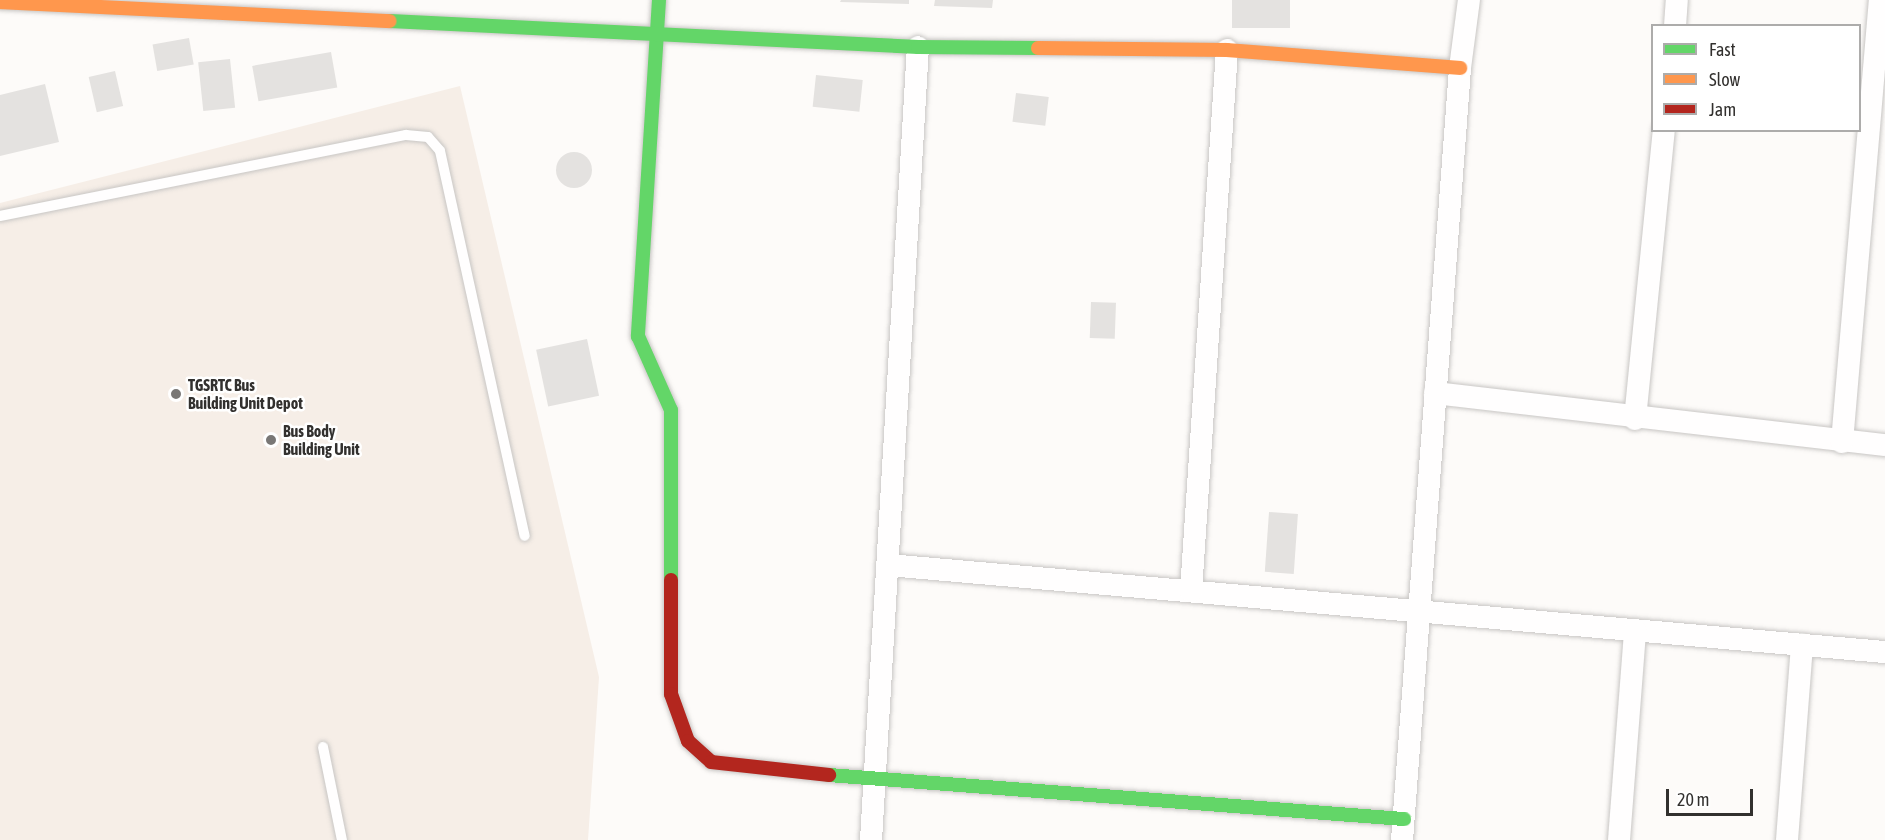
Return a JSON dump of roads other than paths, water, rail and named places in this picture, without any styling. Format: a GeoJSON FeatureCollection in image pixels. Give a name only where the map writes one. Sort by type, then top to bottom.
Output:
{"type":"FeatureCollection","features":[{"type":"Feature","properties":{"kind":"street"},"geometry":{"type":"LineString","coordinates":[[659,0],[638,336],[671,410],[671,694],[688,741],[711,762],[875,780],[1403,830],[1417,611],[1460,68],[1469,0]]}},
{"type":"Feature","properties":{"kind":"street"},"geometry":{"type":"LineString","coordinates":[[1675,24],[1677,0]]}},
{"type":"Feature","properties":{"kind":"street"},"geometry":{"type":"LineString","coordinates":[[1842,442],[1880,0]]}},
{"type":"Feature","properties":{"kind":"street"},"geometry":{"type":"LineString","coordinates":[[0,2],[221,7],[657,35],[918,48],[1227,50],[1460,68]]}},
{"type":"Feature","properties":{"kind":"street"},"geometry":{"type":"LineString","coordinates":[[872,840],[918,48]]}},
{"type":"Feature","properties":{"kind":"street"},"geometry":{"type":"LineString","coordinates":[[1191,591],[1227,50]]}},
{"type":"Feature","properties":{"kind":"street"},"geometry":{"type":"LineString","coordinates":[[1635,419],[1664,132]]}},
{"type":"Feature","properties":{"kind":"street"},"geometry":{"type":"LineString","coordinates":[[1435,393],[1635,419],[1885,445]]}},
{"type":"Feature","properties":{"kind":"street"},"geometry":{"type":"LineString","coordinates":[[888,565],[1885,652]]}},
{"type":"Feature","properties":{"kind":"street"},"geometry":{"type":"LineString","coordinates":[[1619,840],[1635,630]]}},
{"type":"Feature","properties":{"kind":"street"},"geometry":{"type":"LineString","coordinates":[[1787,840],[1802,645]]}},
{"type":"Feature","properties":{"kind":"lane"},"geometry":{"type":"LineString","coordinates":[[0,216],[406,135],[428,137],[440,151],[525,536]]}},
{"type":"Feature","properties":{"kind":"lane"},"geometry":{"type":"LineString","coordinates":[[323,747],[342,840]]}},
{"type":"Feature","properties":{"kind":"place","name":"TGSRTC Bus Building Unit Depot"},"geometry":{"type":"Point","coordinates":[176,394]}},
{"type":"Feature","properties":{"kind":"place","name":"Bus Body Building Unit"},"geometry":{"type":"Point","coordinates":[271,440]}}]}
